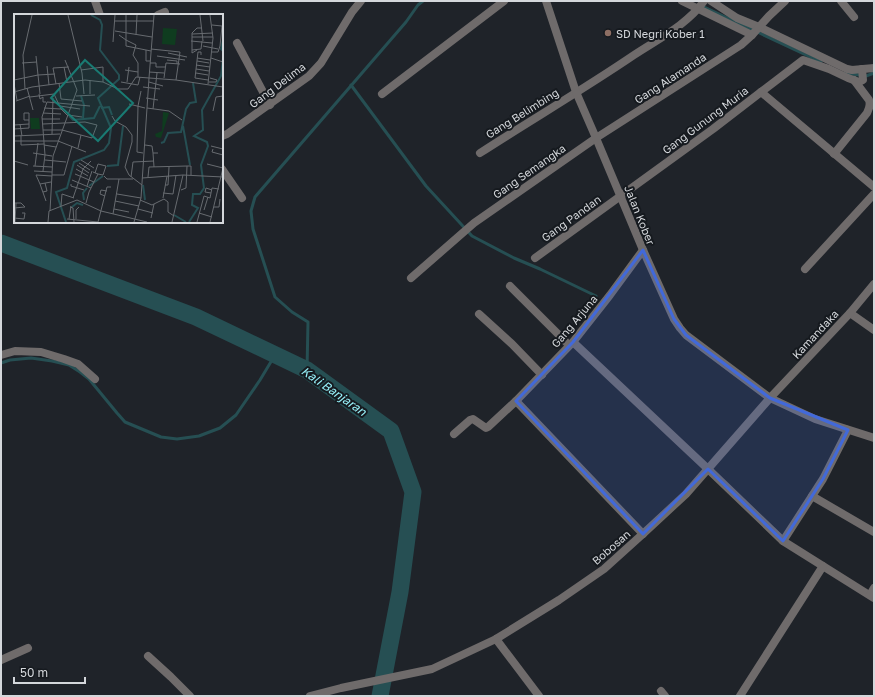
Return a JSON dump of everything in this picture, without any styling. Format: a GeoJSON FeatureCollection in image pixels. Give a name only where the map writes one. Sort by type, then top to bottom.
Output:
{"type":"FeatureCollection","features":[{"type":"Feature","properties":{"kind":"street"},"geometry":{"type":"LineString","coordinates":[[95,1],[100,14]]}},
{"type":"Feature","properties":{"kind":"street","name":"Gang Delima"},"geometry":{"type":"LineString","coordinates":[[223,136],[270,105],[310,76],[321,63],[352,12],[361,1]]}},
{"type":"Feature","properties":{"kind":"street"},"geometry":{"type":"LineString","coordinates":[[382,94],[504,1]]}},
{"type":"Feature","properties":{"kind":"street","name":"Jalan Kober"},"geometry":{"type":"LineString","coordinates":[[546,1],[576,92],[621,196],[642,250],[680,328],[686,335],[770,398],[815,419],[874,438]]}},
{"type":"Feature","properties":{"kind":"street"},"geometry":{"type":"LineString","coordinates":[[682,1],[701,5],[756,32],[847,69],[862,73],[874,68]]}},
{"type":"Feature","properties":{"kind":"street"},"geometry":{"type":"LineString","coordinates":[[711,1],[756,32]]}},
{"type":"Feature","properties":{"kind":"street","name":"Gang Alamanda"},"geometry":{"type":"LineString","coordinates":[[596,138],[741,46],[785,1]]}},
{"type":"Feature","properties":{"kind":"street"},"geometry":{"type":"LineString","coordinates":[[840,1],[854,17]]}},
{"type":"Feature","properties":{"kind":"street","name":"Gang Belimbing"},"geometry":{"type":"LineString","coordinates":[[480,153],[676,28],[701,5]]}},
{"type":"Feature","properties":{"kind":"street"},"geometry":{"type":"LineString","coordinates":[[237,43],[270,105]]}},
{"type":"Feature","properties":{"kind":"street"},"geometry":{"type":"LineString","coordinates":[[761,92],[803,60],[861,82],[863,80],[862,73]]}},
{"type":"Feature","properties":{"kind":"street"},"geometry":{"type":"LineString","coordinates":[[834,154],[867,113],[870,106],[869,100],[854,80]]}},
{"type":"Feature","properties":{"kind":"street","name":"Gang Gunung Muria"},"geometry":{"type":"LineString","coordinates":[[621,196],[761,92],[874,187]]}},
{"type":"Feature","properties":{"kind":"street","name":"Gang Semangka"},"geometry":{"type":"LineString","coordinates":[[411,278],[474,223],[596,138]]}},
{"type":"Feature","properties":{"kind":"street"},"geometry":{"type":"LineString","coordinates":[[223,170],[242,198]]}},
{"type":"Feature","properties":{"kind":"street"},"geometry":{"type":"LineString","coordinates":[[805,269],[874,194]]}},
{"type":"Feature","properties":{"kind":"street","name":"Gang Pandan"},"geometry":{"type":"LineString","coordinates":[[534,258],[621,196]]}},
{"type":"Feature","properties":{"kind":"street","name":"Gang Arjuna"},"geometry":{"type":"LineString","coordinates":[[454,434],[473,418],[488,428],[516,401],[571,343],[610,296],[642,250]]}},
{"type":"Feature","properties":{"kind":"street","name":"Kamandaka"},"geometry":{"type":"LineString","coordinates":[[770,398],[850,313],[874,284]]}},
{"type":"Feature","properties":{"kind":"street"},"geometry":{"type":"LineString","coordinates":[[510,286],[708,469],[783,541],[823,566],[873,594]]}},
{"type":"Feature","properties":{"kind":"street"},"geometry":{"type":"LineString","coordinates":[[850,313],[874,330]]}},
{"type":"Feature","properties":{"kind":"street"},"geometry":{"type":"LineString","coordinates":[[479,314],[512,344],[542,375]]}},
{"type":"Feature","properties":{"kind":"street"},"geometry":{"type":"LineString","coordinates":[[1,355],[15,351],[40,352],[64,358],[78,364],[95,379]]}},
{"type":"Feature","properties":{"kind":"street","name":"Bobosan"},"geometry":{"type":"LineString","coordinates":[[310,696],[432,669],[496,639],[559,600],[604,569],[686,494],[770,398]]}},
{"type":"Feature","properties":{"kind":"street"},"geometry":{"type":"LineString","coordinates":[[516,401],[643,534]]}},
{"type":"Feature","properties":{"kind":"street"},"geometry":{"type":"LineString","coordinates":[[783,541],[823,479],[848,430]]}},
{"type":"Feature","properties":{"kind":"street"},"geometry":{"type":"LineString","coordinates":[[812,496],[874,532]]}},
{"type":"Feature","properties":{"kind":"street"},"geometry":{"type":"LineString","coordinates":[[740,696],[823,566]]}},
{"type":"Feature","properties":{"kind":"street"},"geometry":{"type":"LineString","coordinates":[[496,639],[539,696]]}},
{"type":"Feature","properties":{"kind":"street"},"geometry":{"type":"LineString","coordinates":[[1,660],[28,648]]}},
{"type":"Feature","properties":{"kind":"street"},"geometry":{"type":"LineString","coordinates":[[148,656],[168,673],[190,696]]}},
{"type":"Feature","properties":{"kind":"highlighted area"},"geometry":{"type":"Polygon","coordinates":[[[643,250],[674,319],[686,335],[770,398],[848,430],[823,479],[783,541],[708,469],[643,534],[516,401],[573,342],[643,250]]]}},
{"type":"Feature","properties":{"kind":"waterway"},"geometry":{"type":"LineString","coordinates":[[307,370],[308,322],[292,312],[275,297],[253,229],[251,211],[255,197],[423,1]]}},
{"type":"Feature","properties":{"kind":"waterway"},"geometry":{"type":"LineString","coordinates":[[702,6],[821,62]]}},
{"type":"Feature","properties":{"kind":"waterway"},"geometry":{"type":"LineString","coordinates":[[845,73],[866,76],[874,73]]}},
{"type":"Feature","properties":{"kind":"waterway"},"geometry":{"type":"LineString","coordinates":[[351,85],[426,186],[472,236],[514,258],[596,296]]}},
{"type":"Feature","properties":{"kind":"waterway","name":"Kali Banjaran"},"geometry":{"type":"LineString","coordinates":[[1,243],[196,317],[307,370],[391,431],[413,492],[400,592],[380,696]]}},
{"type":"Feature","properties":{"kind":"waterway"},"geometry":{"type":"LineString","coordinates":[[1,363],[10,360],[31,358],[69,365],[89,379],[125,422],[161,437],[177,439],[199,436],[220,428],[236,415],[275,355]]}},
{"type":"Feature","properties":{"kind":"place","name":"SD Negri Kober 1"},"geometry":{"type":"Point","coordinates":[608,33]}}]}
